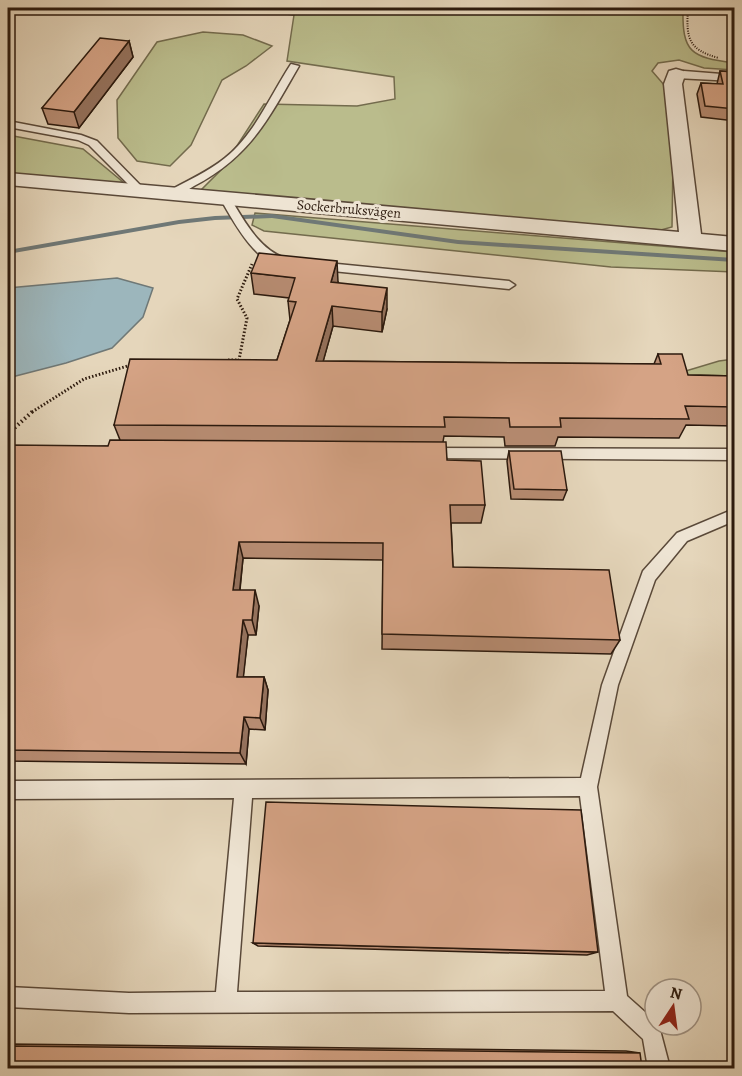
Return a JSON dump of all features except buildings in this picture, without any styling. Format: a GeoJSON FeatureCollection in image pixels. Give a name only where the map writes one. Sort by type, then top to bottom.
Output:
{"type":"FeatureCollection","features":[{"type":"Feature","properties":{"kind":"street"},"geometry":{"type":"LineString","coordinates":[[676,75],[673,84],[692,240]]}},
{"type":"Feature","properties":{"kind":"street","name":"Sockerbruksvägen"},"geometry":{"type":"LineString","coordinates":[[8,178],[173,193],[228,203],[735,244]]}},
{"type":"Feature","properties":{"kind":"lane"},"geometry":{"type":"LineString","coordinates":[[173,193],[219,168],[238,151],[265,117],[294,66]]}},
{"type":"Feature","properties":{"kind":"lane"},"geometry":{"type":"LineString","coordinates":[[676,75],[735,78]]}},
{"type":"Feature","properties":{"kind":"lane"},"geometry":{"type":"LineString","coordinates":[[8,124],[81,138],[93,143],[140,190]]}},
{"type":"Feature","properties":{"kind":"lane"},"geometry":{"type":"LineString","coordinates":[[228,203],[246,231],[276,262],[509,285]]}},
{"type":"Feature","properties":{"kind":"lane"},"geometry":{"type":"LineString","coordinates":[[413,453],[735,455]]}},
{"type":"Feature","properties":{"kind":"lane"},"geometry":{"type":"LineString","coordinates":[[659,1068],[652,1033],[617,1001],[588,787],[610,685],[648,576],[682,537],[735,515]]}},
{"type":"Feature","properties":{"kind":"lane"},"geometry":{"type":"LineString","coordinates":[[8,790],[588,787]]}},
{"type":"Feature","properties":{"kind":"lane"},"geometry":{"type":"LineString","coordinates":[[226,1002],[244,789]]}},
{"type":"Feature","properties":{"kind":"lane"},"geometry":{"type":"LineString","coordinates":[[8,997],[129,1004],[617,1001]]}},
{"type":"Feature","properties":{"kind":"path"},"geometry":{"type":"LineString","coordinates":[[688,8],[686,34],[695,48],[709,56],[720,58]]}},
{"type":"Feature","properties":{"kind":"path"},"geometry":{"type":"LineString","coordinates":[[227,360],[238,360],[247,318],[237,298],[259,246]]}},
{"type":"Feature","properties":{"kind":"path"},"geometry":{"type":"LineString","coordinates":[[8,434],[33,411],[84,379],[136,364]]}},
{"type":"Feature","properties":{"kind":"green space"},"geometry":{"type":"Polygon","coordinates":[[[236,8],[683,8],[684,35],[687,44],[699,55],[734,63],[734,70],[704,68],[679,60],[658,63],[652,71],[665,86],[673,160],[672,227],[661,230],[249,197],[201,190],[222,169],[264,104],[357,106],[395,99],[394,77],[287,61],[294,15],[236,8]]]}},
{"type":"Feature","properties":{"kind":"green space"},"geometry":{"type":"Polygon","coordinates":[[[203,32],[243,35],[272,46],[246,66],[222,80],[191,145],[170,166],[137,161],[118,138],[117,100],[157,42],[203,32]]]}},
{"type":"Feature","properties":{"kind":"green space"},"geometry":{"type":"Polygon","coordinates":[[[8,135],[83,149],[123,182],[111,184],[8,174],[8,135]]]}},
{"type":"Feature","properties":{"kind":"green space"},"geometry":{"type":"Polygon","coordinates":[[[255,213],[734,252],[734,272],[611,267],[264,231],[252,225],[255,213]]]}},
{"type":"Feature","properties":{"kind":"green space"},"geometry":{"type":"Polygon","coordinates":[[[734,359],[734,389],[679,373],[719,361],[734,359]]]}},
{"type":"Feature","properties":{"kind":"water"},"geometry":{"type":"Polygon","coordinates":[[[117,278],[153,288],[143,317],[112,348],[8,378],[8,288],[117,278]]]}},
{"type":"Feature","properties":{"kind":"waterway"},"geometry":{"type":"LineString","coordinates":[[8,252],[179,222],[272,216],[458,242],[734,260]]}}]}
